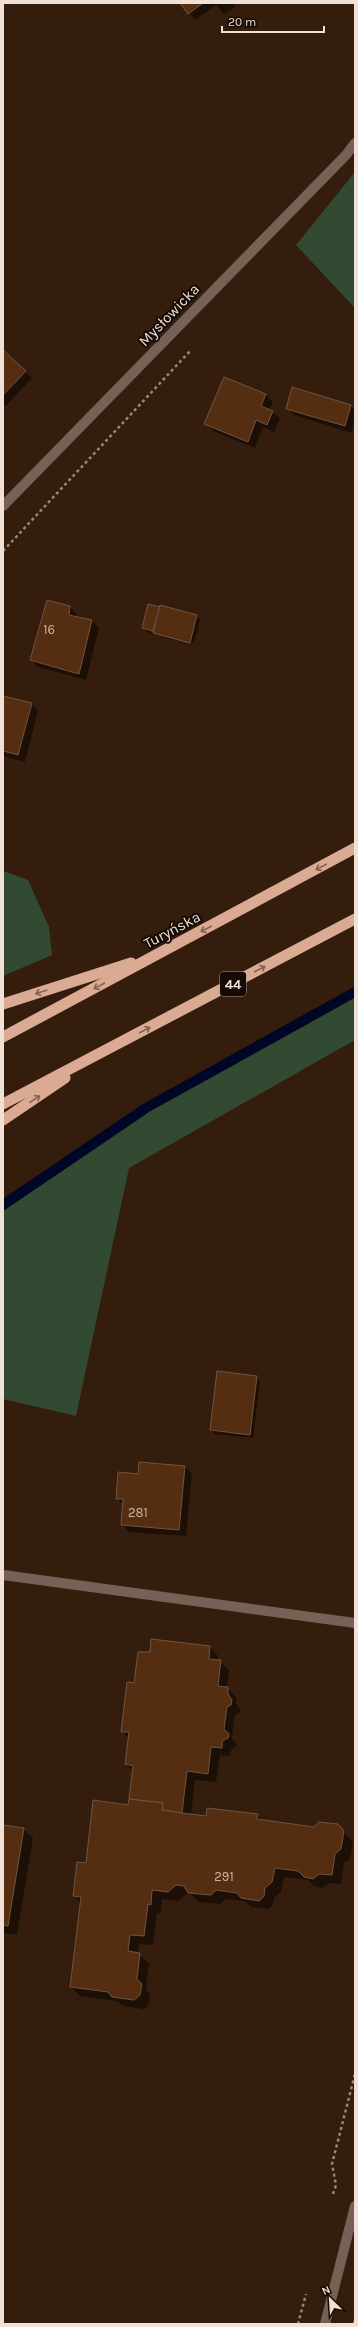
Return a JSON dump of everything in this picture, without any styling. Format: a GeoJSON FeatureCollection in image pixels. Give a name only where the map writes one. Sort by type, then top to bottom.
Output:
{"type":"FeatureCollection","features":[{"type":"Feature","properties":{"kind":"highway","name":"Turyńska"},"geometry":{"type":"LineString","coordinates":[[3,1037],[355,848]]}},
{"type":"Feature","properties":{"kind":"highway","name":"44"},"geometry":{"type":"LineString","coordinates":[[3,1104],[355,919]]}},
{"type":"Feature","properties":{"kind":"highway"},"geometry":{"type":"LineString","coordinates":[[3,1004],[159,954]]}},
{"type":"Feature","properties":{"kind":"highway"},"geometry":{"type":"LineString","coordinates":[[3,1120],[110,1048]]}},
{"type":"Feature","properties":{"kind":"street","name":"Mysłowicka"},"geometry":{"type":"LineString","coordinates":[[3,506],[346,155],[355,143]]}},
{"type":"Feature","properties":{"kind":"street"},"geometry":{"type":"LineString","coordinates":[[3,1575],[355,1623]]}},
{"type":"Feature","properties":{"kind":"street"},"geometry":{"type":"LineString","coordinates":[[325,2324],[355,2206]]}},
{"type":"Feature","properties":{"kind":"path"},"geometry":{"type":"LineString","coordinates":[[332,2199],[336,2185],[332,2164],[355,2074]]}},
{"type":"Feature","properties":{"kind":"path"},"geometry":{"type":"LineString","coordinates":[[298,2324],[308,2287]]}},
{"type":"Feature","properties":{"kind":"path"},"geometry":{"type":"LineString","coordinates":[[354,2324],[355,2319]]}},
{"type":"Feature","properties":{"kind":"green space"},"geometry":{"type":"Polygon","coordinates":[[[355,172],[355,308],[296,245],[355,172]]]}},
{"type":"Feature","properties":{"kind":"green space"},"geometry":{"type":"Polygon","coordinates":[[[3,871],[28,880],[49,927],[52,955],[3,976],[3,871]]]}},
{"type":"Feature","properties":{"kind":"green space"},"geometry":{"type":"Polygon","coordinates":[[[355,989],[355,1040],[129,1168],[76,1416],[3,1399],[3,1201],[136,1111],[355,989]]]}},
{"type":"Feature","properties":{"kind":"building"},"geometry":{"type":"Polygon","coordinates":[[[180,3],[203,3],[188,14],[180,3]]]}},
{"type":"Feature","properties":{"kind":"building"},"geometry":{"type":"Polygon","coordinates":[[[3,350],[26,371],[3,395],[3,350]]]}},
{"type":"Feature","properties":{"kind":"building"},"geometry":{"type":"Polygon","coordinates":[[[224,377],[266,394],[261,406],[273,411],[267,425],[256,420],[248,442],[204,424],[224,377]]]}},
{"type":"Feature","properties":{"kind":"building"},"geometry":{"type":"Polygon","coordinates":[[[292,387],[351,405],[345,426],[286,409],[292,387]]]}},
{"type":"Feature","properties":{"kind":"building"},"geometry":{"type":"Polygon","coordinates":[[[47,600],[70,606],[69,615],[92,620],[79,674],[30,660],[47,600]]]}},
{"type":"Feature","properties":{"kind":"building"},"geometry":{"type":"Polygon","coordinates":[[[148,604],[160,607],[153,631],[142,628],[148,604]]]}},
{"type":"Feature","properties":{"kind":"building"},"geometry":{"type":"Polygon","coordinates":[[[160,605],[197,615],[190,643],[153,633],[160,605]]]}},
{"type":"Feature","properties":{"kind":"building"},"geometry":{"type":"Polygon","coordinates":[[[3,696],[32,703],[18,755],[3,751],[3,696]]]}},
{"type":"Feature","properties":{"kind":"building"},"geometry":{"type":"Polygon","coordinates":[[[217,1371],[257,1376],[250,1435],[210,1430],[217,1371]]]}},
{"type":"Feature","properties":{"kind":"building"},"geometry":{"type":"Polygon","coordinates":[[[139,1462],[185,1466],[179,1530],[121,1525],[123,1499],[116,1499],[118,1472],[138,1474],[139,1462]]]}},
{"type":"Feature","properties":{"kind":"building"},"geometry":{"type":"Polygon","coordinates":[[[151,1639],[210,1646],[209,1659],[221,1660],[218,1686],[228,1687],[228,1694],[232,1700],[231,1705],[227,1707],[224,1729],[229,1734],[228,1738],[222,1741],[222,1748],[211,1747],[208,1774],[187,1771],[182,1813],[162,1810],[163,1803],[129,1799],[133,1766],[125,1764],[129,1732],[121,1732],[127,1682],[134,1683],[138,1652],[150,1652],[151,1639]]]}},
{"type":"Feature","properties":{"kind":"building"},"geometry":{"type":"Polygon","coordinates":[[[129,1799],[163,1803],[162,1810],[206,1816],[207,1808],[258,1814],[257,1819],[314,1827],[319,1822],[338,1824],[344,1831],[341,1849],[335,1854],[332,1875],[319,1874],[313,1879],[304,1877],[298,1871],[275,1868],[272,1882],[265,1888],[264,1896],[259,1901],[241,1898],[237,1893],[216,1890],[211,1895],[188,1893],[184,1886],[176,1885],[168,1892],[152,1890],[151,1905],[148,1904],[144,1936],[130,1935],[128,1951],[140,1953],[137,1979],[142,1984],[140,1995],[134,2000],[112,1997],[108,1992],[70,1987],[81,1897],[73,1896],[77,1862],[86,1863],[93,1800],[128,1805],[129,1799]]]}},
{"type":"Feature","properties":{"kind":"building"},"geometry":{"type":"Polygon","coordinates":[[[3,1825],[24,1828],[8,1926],[3,1925],[3,1825]]]}},
{"type":"Feature","properties":{"kind":"waterway"},"geometry":{"type":"LineString","coordinates":[[3,1205],[146,1108],[355,992]]}}]}
